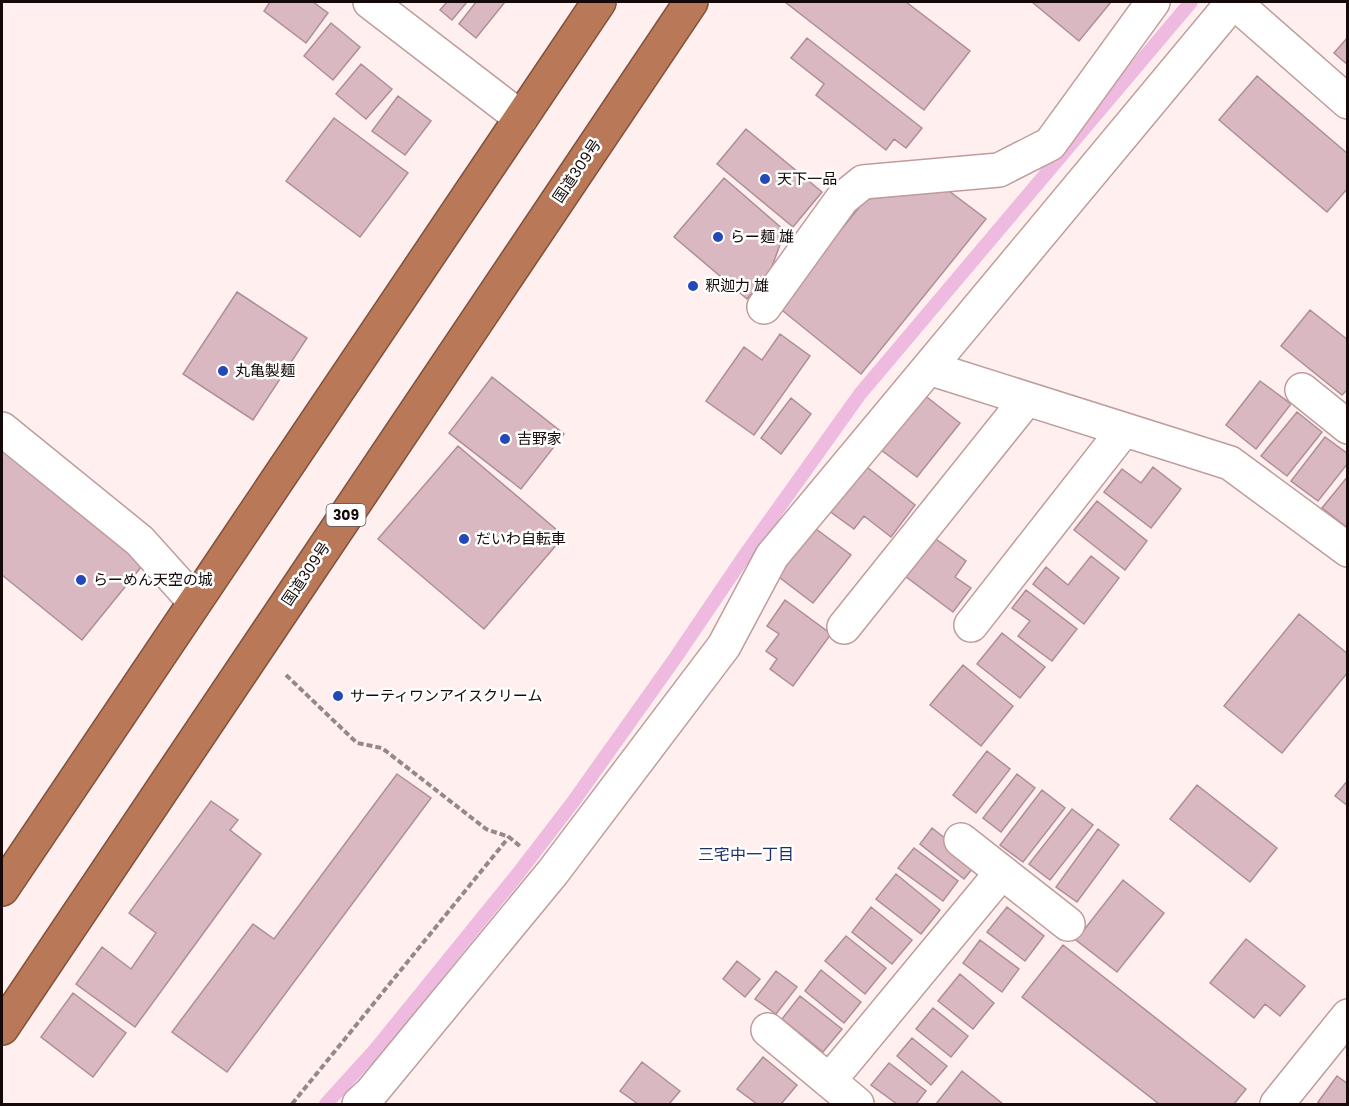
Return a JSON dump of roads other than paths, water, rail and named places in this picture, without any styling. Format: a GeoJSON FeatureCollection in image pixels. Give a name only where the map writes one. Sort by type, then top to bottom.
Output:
{"type":"FeatureCollection","features":[{"type":"Feature","properties":{"kind":"highway"},"geometry":{"type":"LineString","coordinates":[[2,889],[599,2]]}},
{"type":"Feature","properties":{"kind":"highway","name":"国道309号"},"geometry":{"type":"LineString","coordinates":[[2,1028],[691,2]]}},
{"type":"Feature","properties":{"kind":"street"},"geometry":{"type":"LineString","coordinates":[[370,2],[521,118]]}},
{"type":"Feature","properties":{"kind":"street"},"geometry":{"type":"LineString","coordinates":[[764,307],[842,199],[863,182],[999,170],[1050,144],[1153,2]]}},
{"type":"Feature","properties":{"kind":"street"},"geometry":{"type":"LineString","coordinates":[[358,1104],[371,1093],[553,872],[724,646],[772,556],[1233,2],[1347,102]]}},
{"type":"Feature","properties":{"kind":"street"},"geometry":{"type":"LineString","coordinates":[[929,369],[1230,463],[1347,550]]}},
{"type":"Feature","properties":{"kind":"street"},"geometry":{"type":"LineString","coordinates":[[1302,390],[1347,427]]}},
{"type":"Feature","properties":{"kind":"street"},"geometry":{"type":"LineString","coordinates":[[844,627],[1026,400]]}},
{"type":"Feature","properties":{"kind":"street"},"geometry":{"type":"LineString","coordinates":[[2,429],[140,541],[194,602]]}},
{"type":"Feature","properties":{"kind":"street"},"geometry":{"type":"LineString","coordinates":[[971,625],[1123,431]]}},
{"type":"Feature","properties":{"kind":"street"},"geometry":{"type":"LineString","coordinates":[[960,840],[1068,924]]}},
{"type":"Feature","properties":{"kind":"street"},"geometry":{"type":"LineString","coordinates":[[829,1081],[1002,872]]}},
{"type":"Feature","properties":{"kind":"street"},"geometry":{"type":"LineString","coordinates":[[1277,1104],[1347,1016]]}},
{"type":"Feature","properties":{"kind":"street"},"geometry":{"type":"LineString","coordinates":[[768,1030],[857,1104]]}},
{"type":"Feature","properties":{"kind":"waterway"},"geometry":{"type":"LineString","coordinates":[[326,1104],[375,1050],[573,802],[860,394],[1191,2]]}},
{"type":"Feature","properties":{"kind":"place","name":"天下一品"},"geometry":{"type":"Point","coordinates":[765,179]}},
{"type":"Feature","properties":{"kind":"place","name":"らー麺 雄"},"geometry":{"type":"Point","coordinates":[718,237]}},
{"type":"Feature","properties":{"kind":"place","name":"釈迦力 雄"},"geometry":{"type":"Point","coordinates":[693,286]}},
{"type":"Feature","properties":{"kind":"place","name":"丸亀製麺"},"geometry":{"type":"Point","coordinates":[223,371]}},
{"type":"Feature","properties":{"kind":"place","name":"吉野家"},"geometry":{"type":"Point","coordinates":[505,439]}},
{"type":"Feature","properties":{"kind":"place","name":"だいわ自転車"},"geometry":{"type":"Point","coordinates":[464,539]}},
{"type":"Feature","properties":{"kind":"place","name":"らーめん天空の城"},"geometry":{"type":"Point","coordinates":[81,580]}},
{"type":"Feature","properties":{"kind":"place","name":"サーティワンアイスクリーム"},"geometry":{"type":"Point","coordinates":[338,696]}},
{"type":"Feature","properties":{"kind":"district","name":"三宅中一丁目"},"geometry":{"type":"Point","coordinates":[746,854]}}]}
